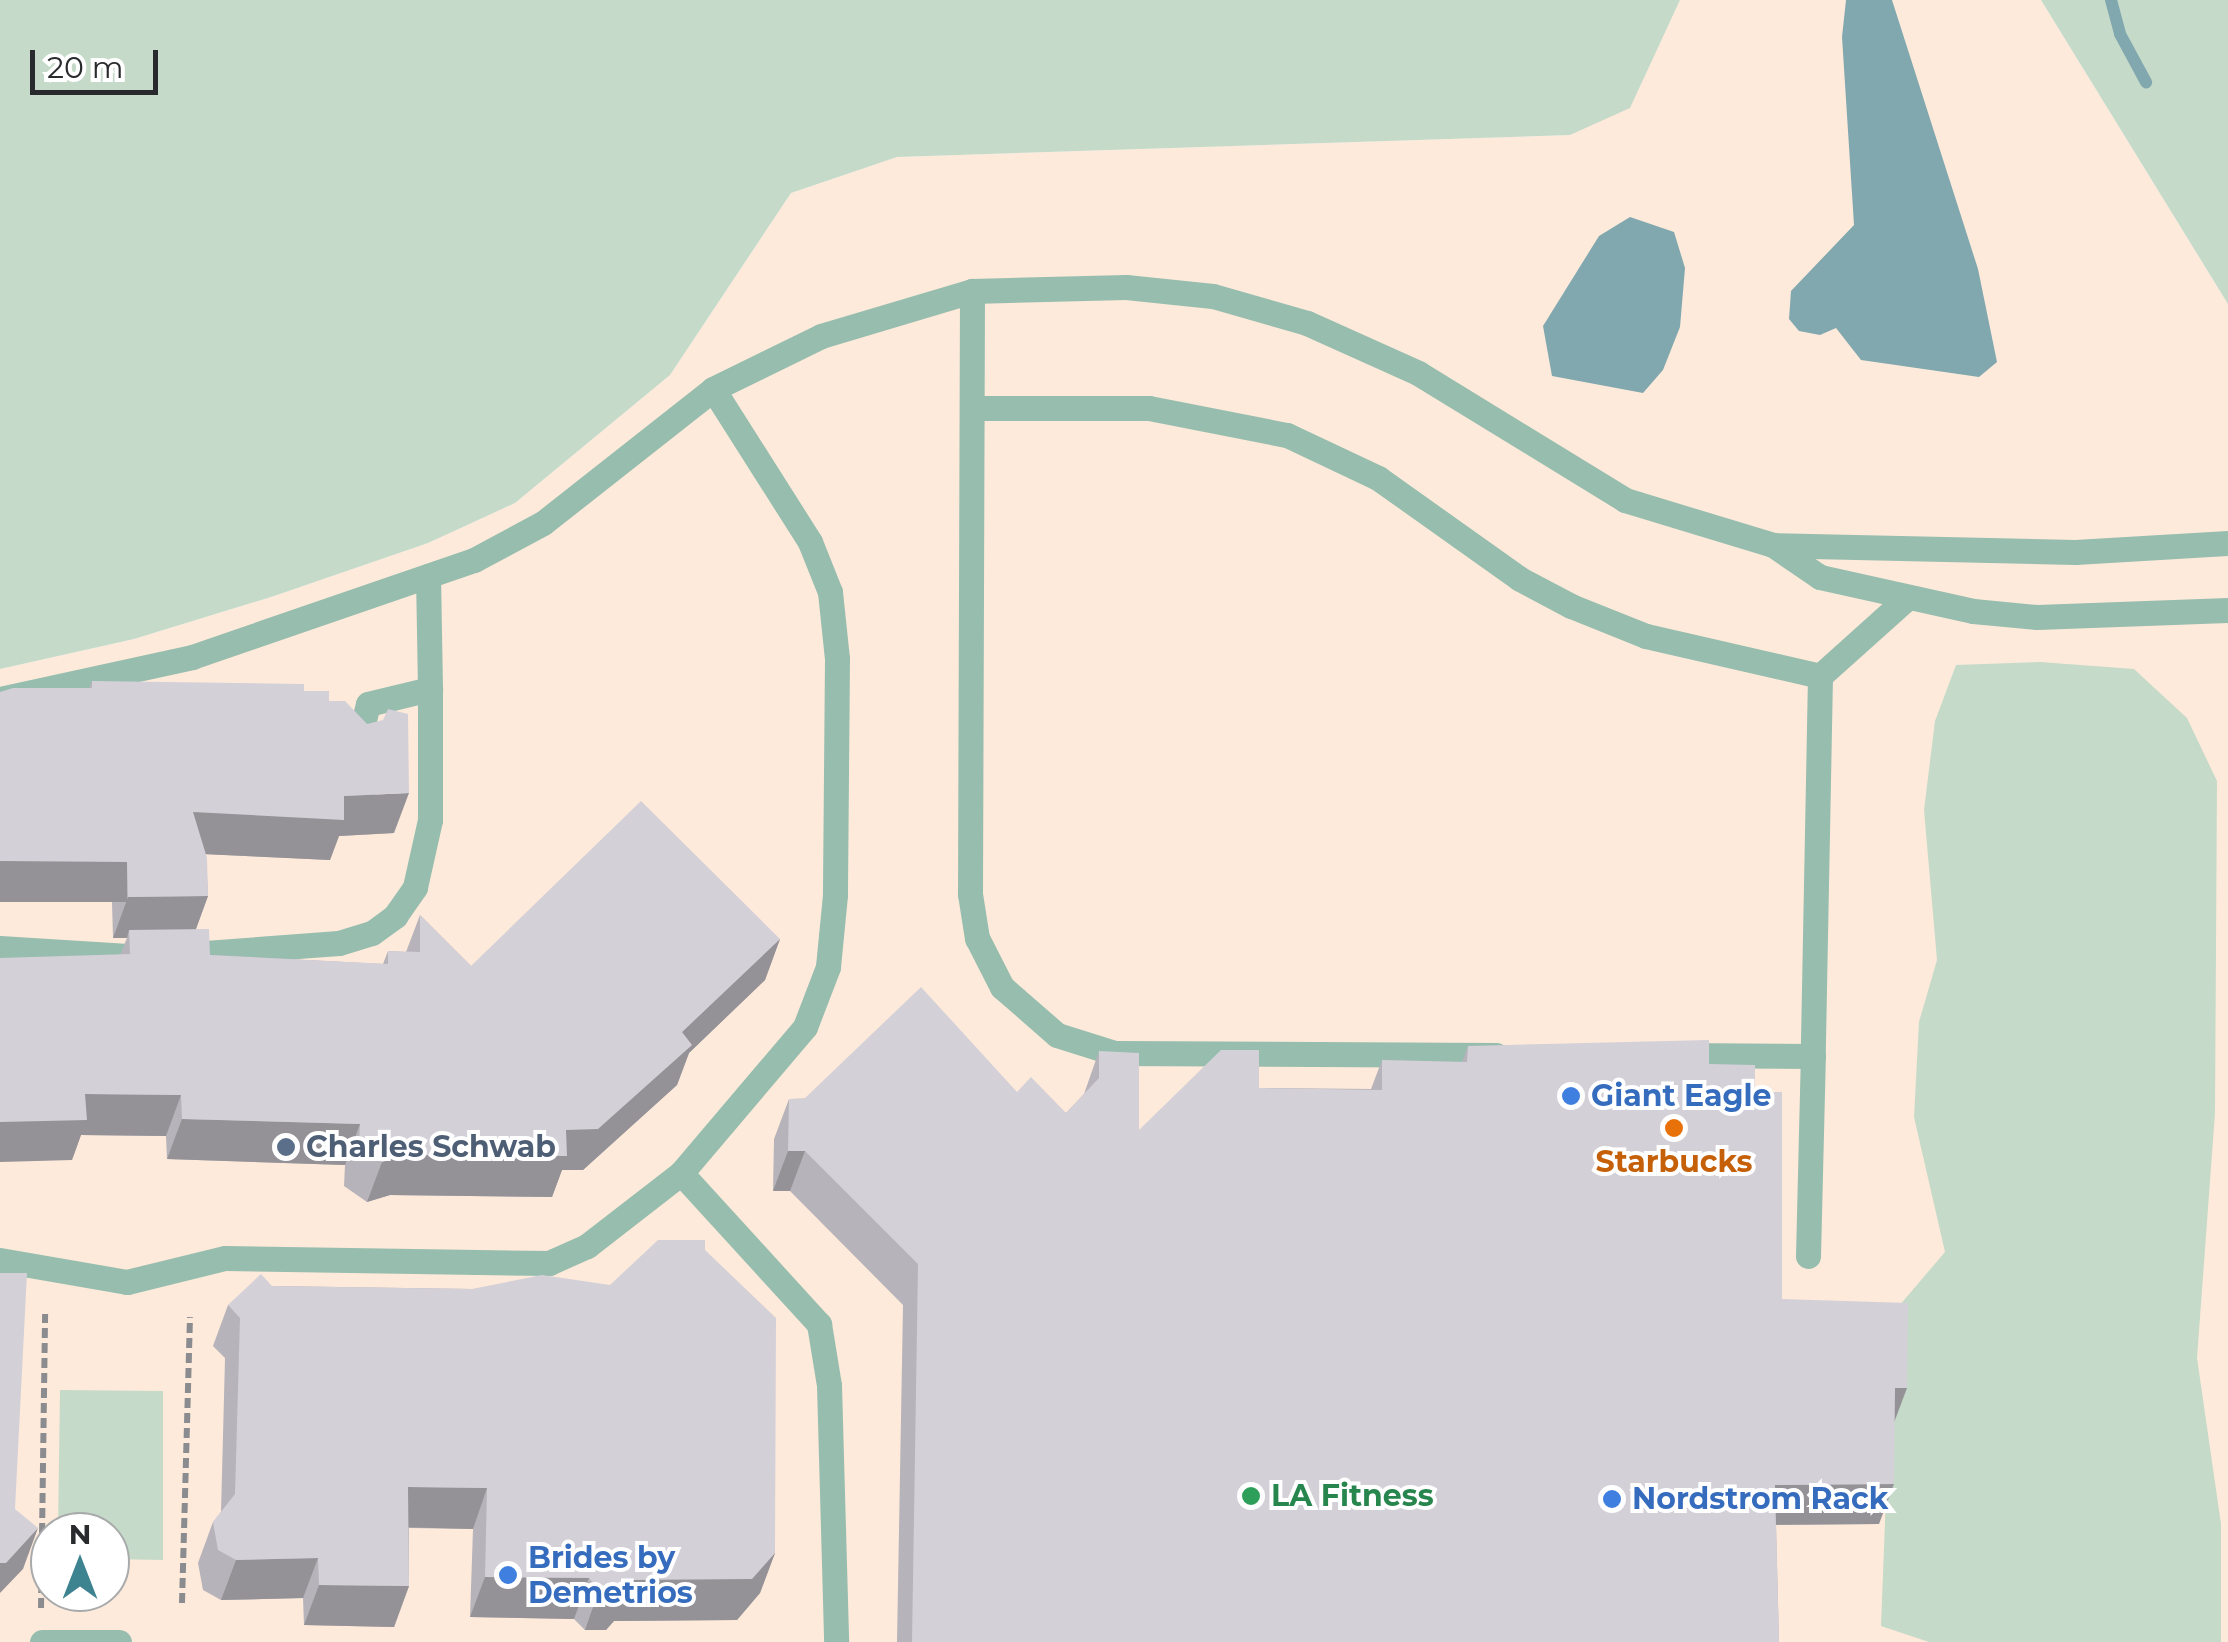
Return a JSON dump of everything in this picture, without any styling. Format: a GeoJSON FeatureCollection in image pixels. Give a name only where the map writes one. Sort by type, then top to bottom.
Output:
{"type":"FeatureCollection","features":[{"type":"Feature","properties":{"kind":"lane"},"geometry":{"type":"LineString","coordinates":[[0,699],[192,657],[428,576],[544,523],[713,389],[821,336],[972,291],[1126,287],[1213,296],[1307,322],[1418,373],[1625,500],[1773,545],[2075,552],[2228,543]]}},
{"type":"Feature","properties":{"kind":"lane"},"geometry":{"type":"LineString","coordinates":[[972,291],[976,408],[970,894],[982,951],[1011,999],[1056,1035],[1114,1053],[1527,1056]]}},
{"type":"Feature","properties":{"kind":"lane"},"geometry":{"type":"LineString","coordinates":[[0,1260],[127,1282],[225,1258],[549,1263],[587,1246],[681,1173],[787,1053],[818,1004],[835,895],[837,659],[830,592],[810,542],[713,389]]}},
{"type":"Feature","properties":{"kind":"lane"},"geometry":{"type":"LineString","coordinates":[[976,408],[1165,409],[1287,435],[1378,478],[1520,579],[1571,606],[1646,636],[1820,676]]}},
{"type":"Feature","properties":{"kind":"lane"},"geometry":{"type":"LineString","coordinates":[[1773,545],[1820,577],[1907,598],[2037,617],[2228,610]]}},
{"type":"Feature","properties":{"kind":"lane"},"geometry":{"type":"LineString","coordinates":[[0,948],[148,956],[339,943],[372,934],[395,916],[423,859],[430,820],[428,576]]}},
{"type":"Feature","properties":{"kind":"lane"},"geometry":{"type":"LineString","coordinates":[[1808,1256],[1820,676],[1907,598]]}},
{"type":"Feature","properties":{"kind":"lane"},"geometry":{"type":"LineString","coordinates":[[357,749],[368,704],[430,689]]}},
{"type":"Feature","properties":{"kind":"lane"},"geometry":{"type":"LineString","coordinates":[[1642,1055],[1814,1056]]}},
{"type":"Feature","properties":{"kind":"lane"},"geometry":{"type":"LineString","coordinates":[[681,1173],[793,1289],[823,1334],[836,1642]]}},
{"type":"Feature","properties":{"kind":"lane"},"geometry":{"type":"LineString","coordinates":[[42,1642],[119,1642]]}},
{"type":"Feature","properties":{"kind":"path"},"geometry":{"type":"LineString","coordinates":[[42,1512],[45,1314]]}},
{"type":"Feature","properties":{"kind":"path"},"geometry":{"type":"LineString","coordinates":[[182,1603],[190,1316]]}},
{"type":"Feature","properties":{"kind":"shaded area"},"geometry":{"type":"Polygon","coordinates":[[[1680,0],[2041,0],[2228,304],[2228,1642],[0,1642],[0,669],[134,639],[274,596],[428,543],[515,503],[670,375],[791,193],[897,157],[1570,135],[1630,107],[1680,0]]]}},
{"type":"Feature","properties":{"kind":"green space"},"geometry":{"type":"Polygon","coordinates":[[[0,0],[1680,0],[1630,108],[1570,135],[897,157],[791,193],[670,375],[515,503],[428,543],[274,596],[134,639],[0,669],[0,0]]]}},
{"type":"Feature","properties":{"kind":"green space"},"geometry":{"type":"Polygon","coordinates":[[[2041,0],[2228,0],[2228,304],[2041,0]]]}},
{"type":"Feature","properties":{"kind":"green space"},"geometry":{"type":"Polygon","coordinates":[[[2040,662],[2134,669],[2187,718],[2217,781],[2215,1113],[2197,1358],[2221,1524],[2221,1642],[1929,1642],[1881,1626],[1893,1313],[1945,1252],[1914,1117],[1919,1022],[1937,960],[1924,810],[1935,721],[1956,665],[2040,662]]]}},
{"type":"Feature","properties":{"kind":"green space"},"geometry":{"type":"Polygon","coordinates":[[[60,1390],[163,1391],[163,1560],[130,1559],[130,1512],[58,1512],[60,1390]]]}},
{"type":"Feature","properties":{"kind":"water"},"geometry":{"type":"Polygon","coordinates":[[[1846,0],[1892,0],[1978,269],[1997,362],[1979,377],[1861,360],[1836,328],[1820,335],[1799,331],[1789,319],[1791,291],[1854,225],[1842,37],[1846,0]]]}},
{"type":"Feature","properties":{"kind":"water"},"geometry":{"type":"Polygon","coordinates":[[[1630,217],[1674,232],[1685,268],[1680,327],[1663,370],[1643,393],[1552,376],[1543,326],[1599,236],[1630,217]]]}},
{"type":"Feature","properties":{"kind":"building"},"geometry":{"type":"Polygon","coordinates":[[[92,681],[304,684],[304,691],[329,691],[329,701],[345,701],[367,724],[383,720],[388,709],[408,714],[409,793],[344,796],[344,820],[193,812],[207,858],[208,896],[128,897],[127,862],[0,861],[0,692],[13,688],[92,688],[92,681]]]}},
{"type":"Feature","properties":{"kind":"building"},"geometry":{"type":"Polygon","coordinates":[[[641,801],[780,939],[682,1032],[692,1045],[598,1129],[566,1130],[567,1156],[405,1155],[382,1162],[359,1146],[360,1124],[182,1119],[181,1095],[85,1094],[87,1120],[0,1122],[0,958],[130,954],[129,930],[209,929],[210,955],[388,964],[388,951],[420,952],[420,915],[471,966],[641,801]]]}},
{"type":"Feature","properties":{"kind":"building"},"geometry":{"type":"Polygon","coordinates":[[[921,987],[1017,1092],[1031,1077],[1066,1113],[1099,1078],[1099,1051],[1139,1053],[1139,1130],[1221,1050],[1259,1050],[1259,1088],[1382,1090],[1382,1060],[1467,1062],[1468,1046],[1709,1040],[1709,1064],[1755,1065],[1755,1092],[1782,1092],[1782,1299],[1908,1303],[1907,1388],[1895,1388],[1894,1484],[1775,1485],[1779,1642],[912,1642],[918,1264],[805,1151],[788,1151],[789,1099],[804,1099],[921,987]]]}},
{"type":"Feature","properties":{"kind":"building"},"geometry":{"type":"Polygon","coordinates":[[[658,1240],[705,1240],[705,1250],[776,1318],[775,1553],[752,1579],[629,1580],[621,1589],[599,1590],[589,1578],[485,1577],[487,1488],[408,1487],[409,1586],[319,1585],[318,1558],[236,1560],[218,1550],[213,1522],[235,1494],[240,1318],[228,1305],[261,1274],[272,1286],[472,1289],[542,1275],[610,1285],[658,1240]]]}},
{"type":"Feature","properties":{"kind":"building"},"geometry":{"type":"Polygon","coordinates":[[[0,1273],[27,1273],[15,1509],[30,1521],[30,1537],[6,1563],[0,1563],[0,1273]]]}},
{"type":"Feature","properties":{"kind":"waterway"},"geometry":{"type":"LineString","coordinates":[[2111,0],[2120,34],[2146,82]]}},
{"type":"Feature","properties":{"kind":"place","name":"Giant Eagle"},"geometry":{"type":"Point","coordinates":[1571,1096]}},
{"type":"Feature","properties":{"kind":"place","name":"Starbucks"},"geometry":{"type":"Point","coordinates":[1674,1128]}},
{"type":"Feature","properties":{"kind":"place","name":"Charles Schwab"},"geometry":{"type":"Point","coordinates":[286,1147]}},
{"type":"Feature","properties":{"kind":"place","name":"LA Fitness"},"geometry":{"type":"Point","coordinates":[1251,1496]}},
{"type":"Feature","properties":{"kind":"place","name":"Nordstrom Rack"},"geometry":{"type":"Point","coordinates":[1612,1499]}},
{"type":"Feature","properties":{"kind":"place","name":"Brides by Demetrios"},"geometry":{"type":"Point","coordinates":[508,1575]}}]}
